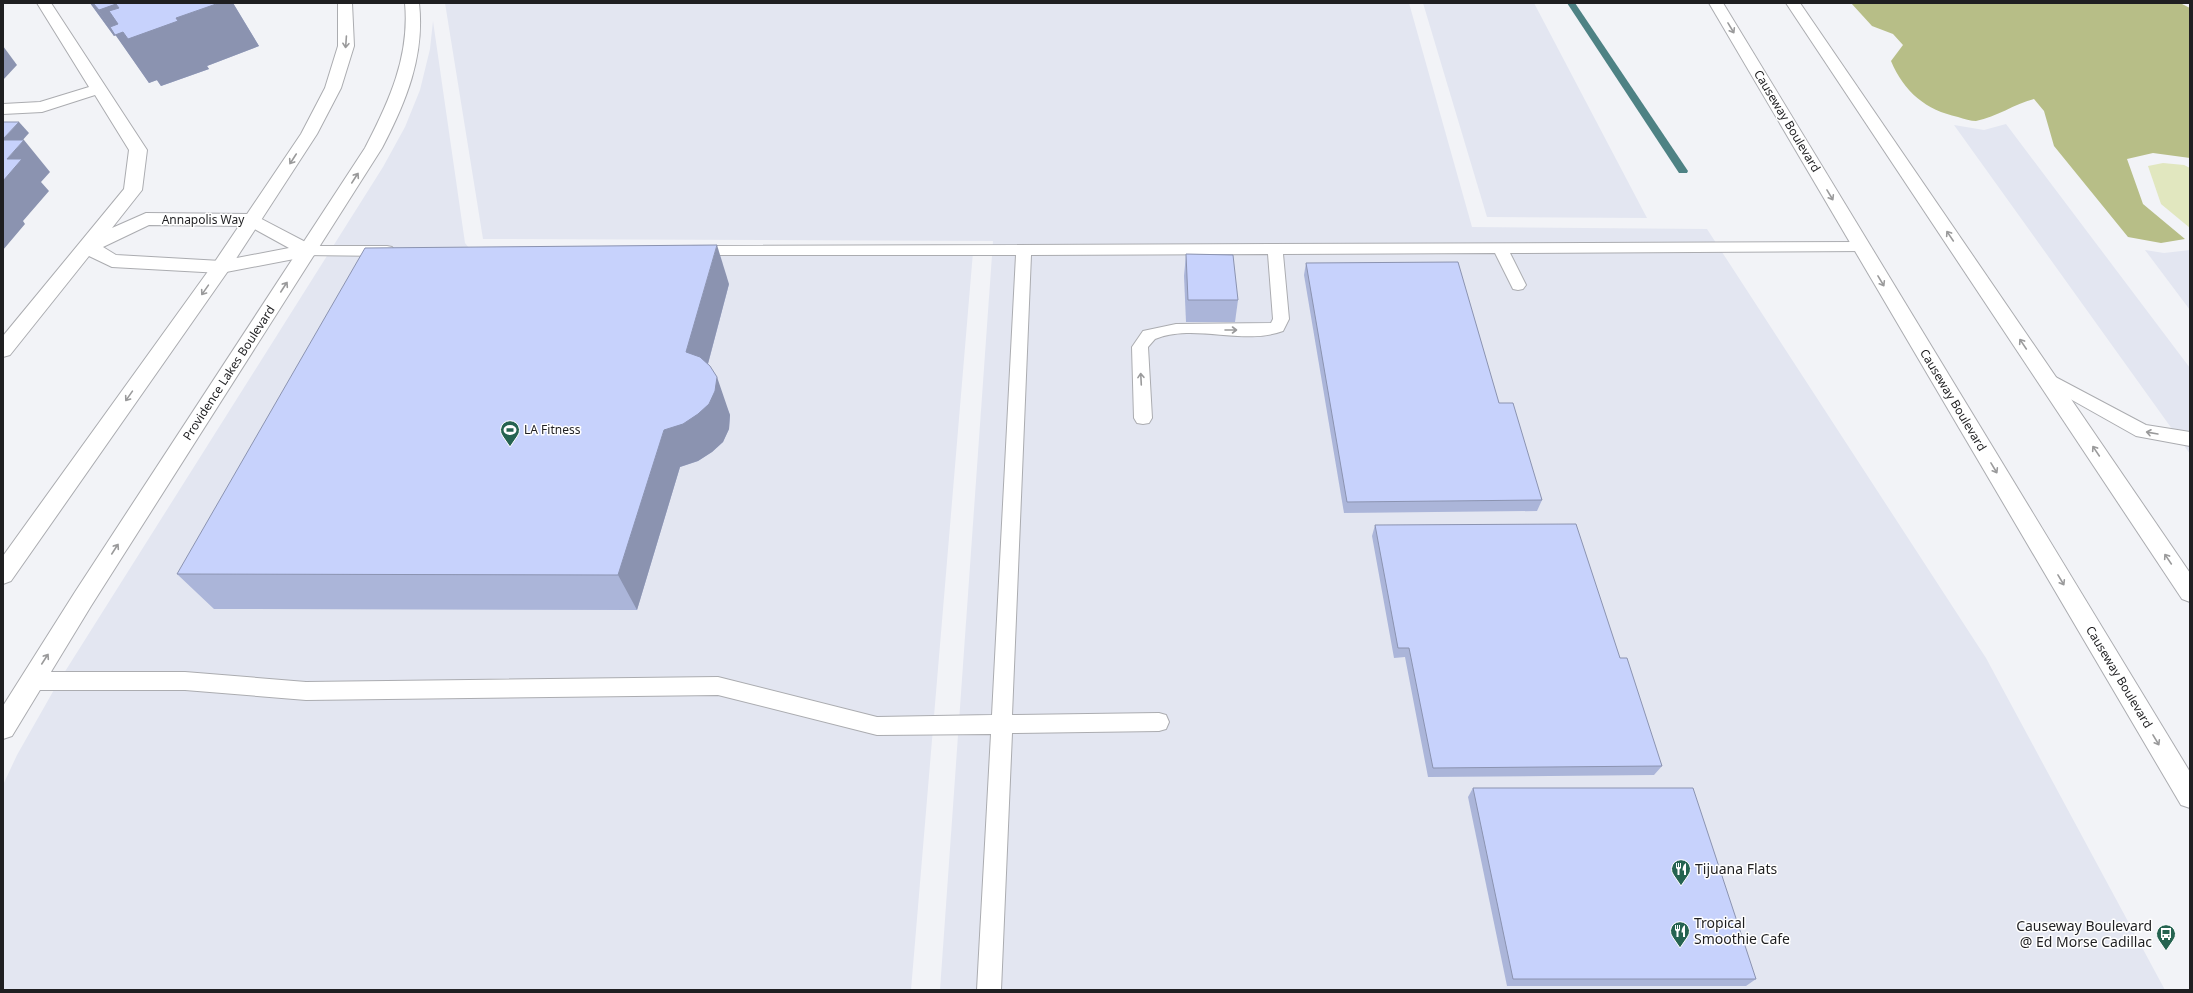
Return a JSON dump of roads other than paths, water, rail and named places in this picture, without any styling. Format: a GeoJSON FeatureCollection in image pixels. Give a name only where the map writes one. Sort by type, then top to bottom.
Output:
{"type":"FeatureCollection","features":[{"type":"Feature","properties":{"kind":"street","name":"Annapolis Way"},"geometry":{"type":"LineString","coordinates":[[3,350],[133,190],[138,150],[44,3]]}},
{"type":"Feature","properties":{"kind":"street"},"geometry":{"type":"LineString","coordinates":[[3,574],[221,267],[309,134],[333,88],[346,46],[345,3]]}},
{"type":"Feature","properties":{"kind":"street","name":"Providence Lakes Boulevard"},"geometry":{"type":"LineString","coordinates":[[3,728],[31,681],[363,166],[385,127],[400,91],[412,50],[415,14],[412,3]]}},
{"type":"Feature","properties":{"kind":"street","name":"Causeway Boulevard"},"geometry":{"type":"LineString","coordinates":[[1716,3],[1861,248],[2190,796]]}},
{"type":"Feature","properties":{"kind":"street"},"geometry":{"type":"LineString","coordinates":[[1793,3],[2190,592]]}},
{"type":"Feature","properties":{"kind":"street"},"geometry":{"type":"LineString","coordinates":[[3,109],[42,107],[98,89]]}},
{"type":"Feature","properties":{"kind":"street","name":"Annapolis Way"},"geometry":{"type":"LineString","coordinates":[[88,247],[146,219],[252,220],[308,251]]}},
{"type":"Feature","properties":{"kind":"street"},"geometry":{"type":"LineString","coordinates":[[88,247],[112,261],[221,267],[308,251]]}},
{"type":"Feature","properties":{"kind":"lane"},"geometry":{"type":"LineString","coordinates":[[682,251],[1861,248]]}},
{"type":"Feature","properties":{"kind":"lane"},"geometry":{"type":"LineString","coordinates":[[1143,418],[1140,348],[1142,341],[1151,334],[1173,330],[1269,330],[1277,327],[1281,319],[1275,250]]}},
{"type":"Feature","properties":{"kind":"lane"},"geometry":{"type":"LineString","coordinates":[[1501,250],[1518,285]]}},
{"type":"Feature","properties":{"kind":"lane"},"geometry":{"type":"LineString","coordinates":[[308,251],[398,251]]}},
{"type":"Feature","properties":{"kind":"lane"},"geometry":{"type":"LineString","coordinates":[[988,990],[1024,251]]}},
{"type":"Feature","properties":{"kind":"lane"},"geometry":{"type":"LineString","coordinates":[[2046,378],[2142,431],[2190,439]]}},
{"type":"Feature","properties":{"kind":"lane"},"geometry":{"type":"LineString","coordinates":[[31,681],[185,681],[306,691],[718,686],[877,726],[1002,723],[1159,722]]}},
{"type":"Feature","properties":{"kind":"waterway"},"geometry":{"type":"LineString","coordinates":[[1571,3],[1683,171]]}},
{"type":"Feature","properties":{"kind":"place","name":"LA Fitness"},"geometry":{"type":"Point","coordinates":[510,447]}},
{"type":"Feature","properties":{"kind":"place","name":"Tijuana Flats"},"geometry":{"type":"Point","coordinates":[1681,886]}},
{"type":"Feature","properties":{"kind":"place","name":"Tropical Smoothie Cafe"},"geometry":{"type":"Point","coordinates":[1680,948]}},
{"type":"Feature","properties":{"kind":"place","name":"Causeway Boulevard @ Ed Morse Cadillac"},"geometry":{"type":"Point","coordinates":[2166,951]}}]}
